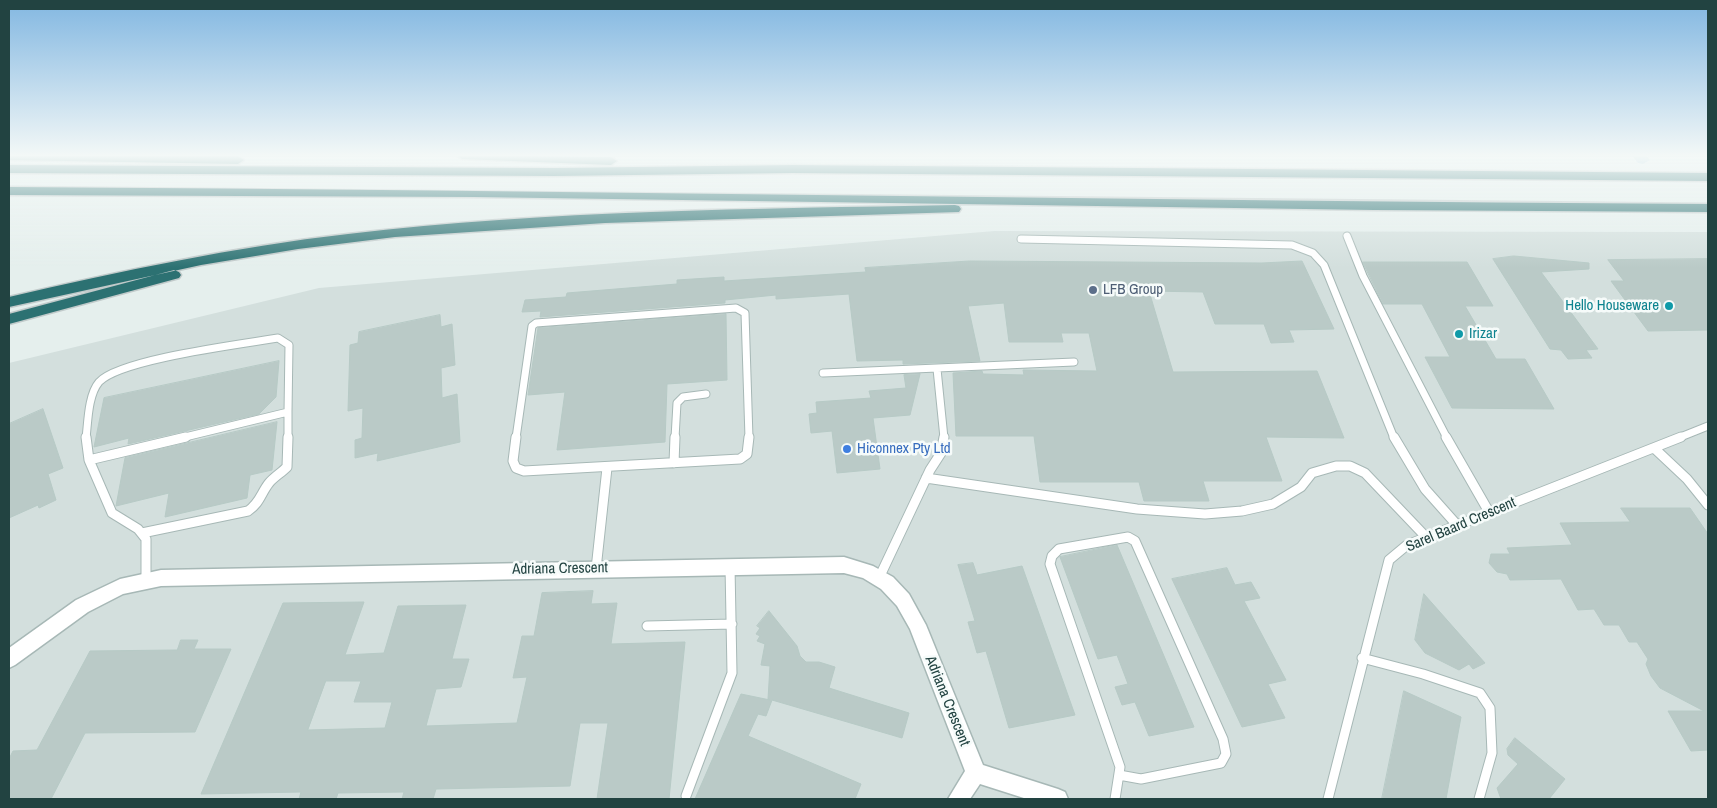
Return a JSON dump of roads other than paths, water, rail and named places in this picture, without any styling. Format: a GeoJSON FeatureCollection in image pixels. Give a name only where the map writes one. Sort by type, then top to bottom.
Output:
{"type":"FeatureCollection","features":[{"type":"Feature","properties":{"kind":"highway"},"geometry":{"type":"LineString","coordinates":[[406,193],[1374,206],[1708,208]]}},
{"type":"Feature","properties":{"kind":"highway"},"geometry":{"type":"LineString","coordinates":[[9,302],[124,275],[277,249],[395,234],[562,221],[726,214],[1002,208],[1374,206]]}},
{"type":"Feature","properties":{"kind":"highway"},"geometry":{"type":"LineString","coordinates":[[9,319],[277,249]]}},
{"type":"Feature","properties":{"kind":"street","name":"Adriana Crescent"},"geometry":{"type":"LineString","coordinates":[[9,659],[82,606],[120,587],[161,578],[596,568],[844,565],[867,571],[887,583],[903,600],[917,625],[976,773]]}},
{"type":"Feature","properties":{"kind":"street"},"geometry":{"type":"LineString","coordinates":[[958,799],[976,773],[1058,799]]}},
{"type":"Feature","properties":{"kind":"lane"},"geometry":{"type":"LineString","coordinates":[[1347,236],[1363,276],[1469,480],[1489,512]]}},
{"type":"Feature","properties":{"kind":"lane"},"geometry":{"type":"LineString","coordinates":[[1021,239],[1292,245],[1313,253],[1324,265],[1398,447],[1425,490],[1457,525]]}},
{"type":"Feature","properties":{"kind":"lane"},"geometry":{"type":"LineString","coordinates":[[741,310],[744,313],[749,447],[747,454],[740,459],[607,468],[524,471],[516,468],[513,462],[532,326],[541,321],[741,310]]}},
{"type":"Feature","properties":{"kind":"lane"},"geometry":{"type":"LineString","coordinates":[[142,533],[248,511],[257,507],[262,502],[268,484],[287,467],[289,345],[278,338],[137,365],[112,372],[100,380],[95,388],[85,442],[89,460],[112,513],[122,522],[138,529],[146,538],[146,581]]}},
{"type":"Feature","properties":{"kind":"lane"},"geometry":{"type":"LineString","coordinates":[[823,374],[1074,362]]}},
{"type":"Feature","properties":{"kind":"lane"},"geometry":{"type":"LineString","coordinates":[[878,578],[926,478],[941,453],[944,441],[937,369]]}},
{"type":"Feature","properties":{"kind":"lane"},"geometry":{"type":"LineString","coordinates":[[674,463],[678,403],[683,397],[706,394]]}},
{"type":"Feature","properties":{"kind":"lane"},"geometry":{"type":"LineString","coordinates":[[89,460],[288,412]]}},
{"type":"Feature","properties":{"kind":"lane","name":"Sarel Baard Crescent"},"geometry":{"type":"LineString","coordinates":[[1329,798],[1362,658],[1389,560],[1407,544],[1708,426]]}},
{"type":"Feature","properties":{"kind":"lane"},"geometry":{"type":"LineString","coordinates":[[1654,448],[1705,495],[1708,505]]}},
{"type":"Feature","properties":{"kind":"lane"},"geometry":{"type":"LineString","coordinates":[[926,478],[1136,509],[1205,514],[1242,511],[1273,504],[1301,487],[1312,473],[1336,466],[1350,466],[1364,473],[1426,537]]}},
{"type":"Feature","properties":{"kind":"lane"},"geometry":{"type":"LineString","coordinates":[[596,568],[607,468]]}},
{"type":"Feature","properties":{"kind":"lane"},"geometry":{"type":"LineString","coordinates":[[1116,799],[1119,775],[1120,767],[1050,564],[1052,556],[1059,549],[1128,537],[1135,541],[1223,739],[1226,754],[1221,763],[1141,778],[1119,775]]}},
{"type":"Feature","properties":{"kind":"lane"},"geometry":{"type":"LineString","coordinates":[[686,796],[732,673],[730,566]]}},
{"type":"Feature","properties":{"kind":"lane"},"geometry":{"type":"LineString","coordinates":[[646,626],[732,624]]}},
{"type":"Feature","properties":{"kind":"lane"},"geometry":{"type":"LineString","coordinates":[[1362,658],[1423,674],[1480,693],[1490,708],[1492,754],[1480,799]]}},
{"type":"Feature","properties":{"kind":"place","name":"LFB Group"},"geometry":{"type":"Point","coordinates":[1093,290]}},
{"type":"Feature","properties":{"kind":"place","name":"Hello Houseware"},"geometry":{"type":"Point","coordinates":[1669,306]}},
{"type":"Feature","properties":{"kind":"place","name":"Irizar"},"geometry":{"type":"Point","coordinates":[1459,334]}},
{"type":"Feature","properties":{"kind":"place","name":"Hiconnex Pty Ltd"},"geometry":{"type":"Point","coordinates":[847,449]}}]}
